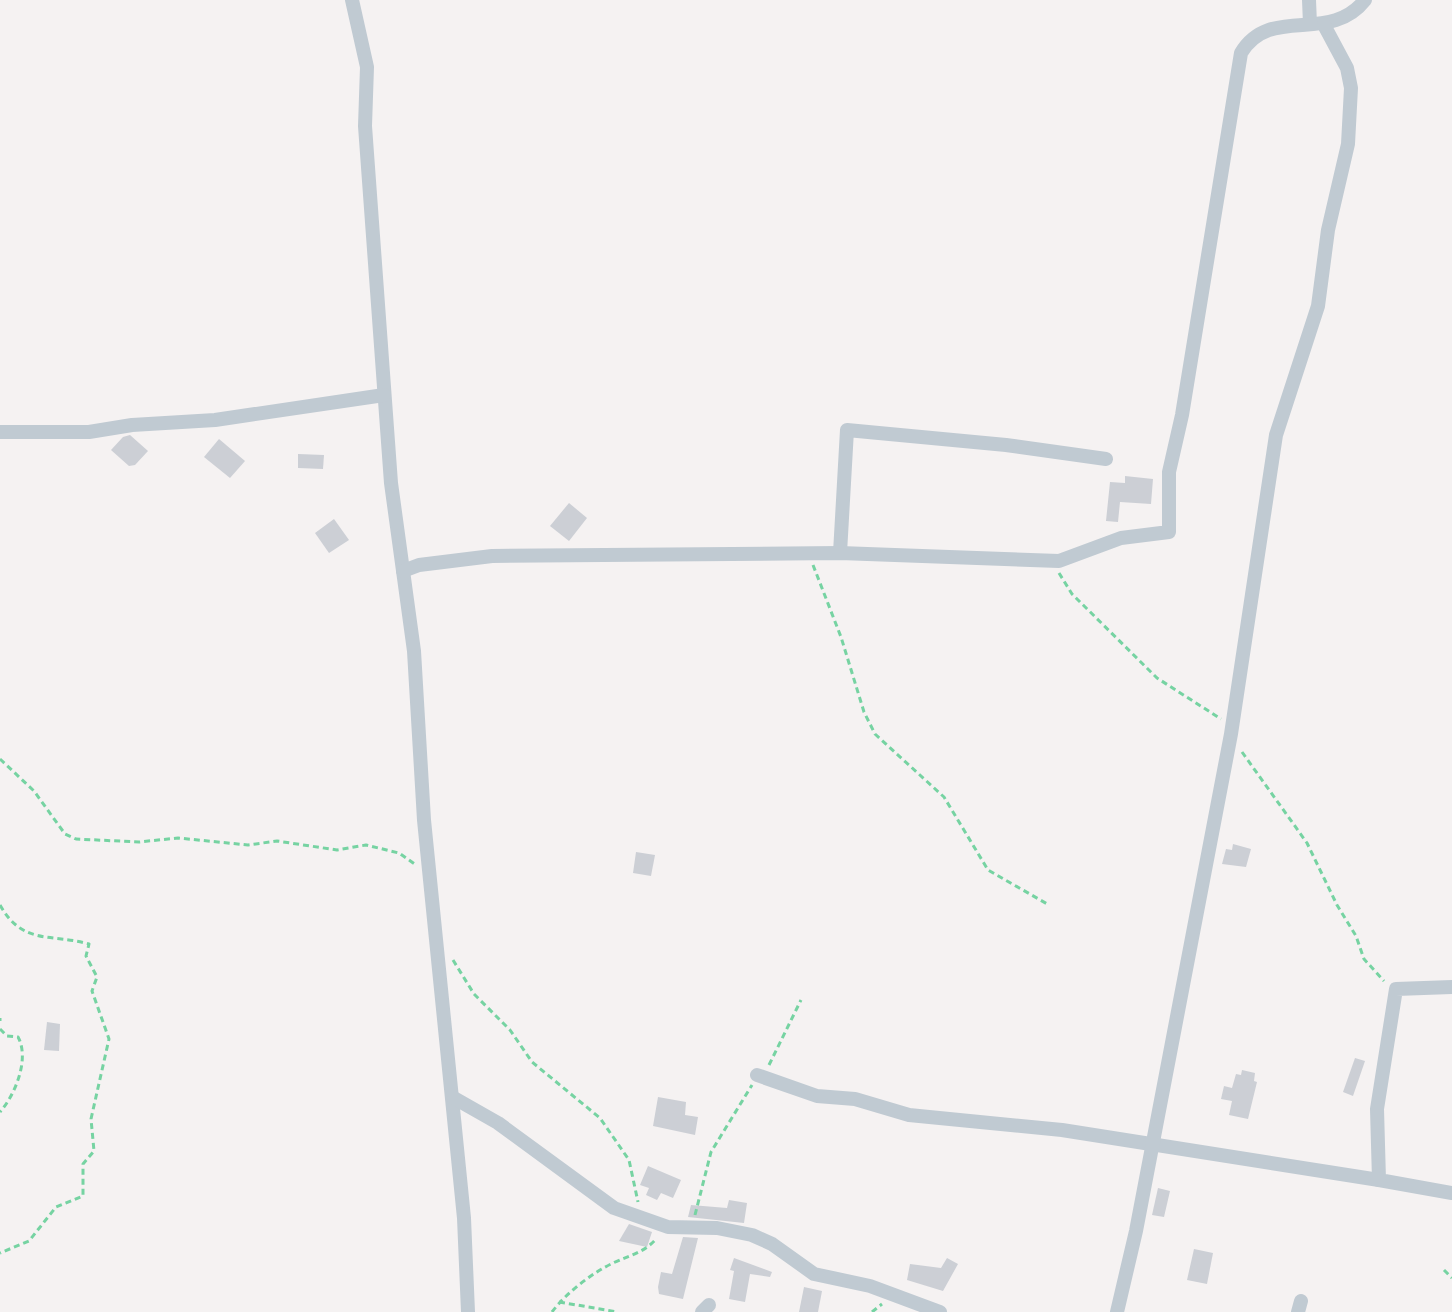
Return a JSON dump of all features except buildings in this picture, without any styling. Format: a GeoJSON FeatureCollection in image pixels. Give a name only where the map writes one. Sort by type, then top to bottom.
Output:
{"type":"FeatureCollection","features":[{"type":"Feature","properties":{"kind":"street"},"geometry":{"type":"LineString","coordinates":[[352,0],[367,67],[365,126],[391,483],[414,651],[443,1026],[454,1098],[468,1312]]}},
{"type":"Feature","properties":{"kind":"street"},"geometry":{"type":"LineString","coordinates":[[1117,1312],[1136,1231],[1150,1144],[1231,734],[1276,435],[1318,306],[1328,230],[1348,144],[1351,88],[1347,68],[1317,24],[1309,0]]}},
{"type":"Feature","properties":{"kind":"street"},"geometry":{"type":"LineString","coordinates":[[403,571],[419,565],[492,556],[840,553],[1059,561],[1108,541],[1169,532],[1169,472],[1182,415],[1238,61],[1247,42],[1256,35],[1269,29],[1317,24],[1351,15],[1365,0]]}},
{"type":"Feature","properties":{"kind":"street"},"geometry":{"type":"LineString","coordinates":[[0,432],[89,432],[132,425],[241,417],[384,395]]}},
{"type":"Feature","properties":{"kind":"street"},"geometry":{"type":"LineString","coordinates":[[840,553],[847,430],[1106,459]]}},
{"type":"Feature","properties":{"kind":"street"},"geometry":{"type":"LineString","coordinates":[[1379,1180],[1377,1109],[1396,989],[1452,987]]}},
{"type":"Feature","properties":{"kind":"street"},"geometry":{"type":"LineString","coordinates":[[757,1075],[817,1096],[855,1099],[909,1115],[973,1119],[1150,1144],[1452,1193]]}},
{"type":"Feature","properties":{"kind":"street"},"geometry":{"type":"LineString","coordinates":[[454,1098],[516,1135],[614,1208],[668,1227],[691,1226],[752,1235],[772,1244],[814,1274],[870,1286],[940,1312]]}},
{"type":"Feature","properties":{"kind":"path"},"geometry":{"type":"LineString","coordinates":[[808,554],[875,734],[944,797],[988,870],[1049,905]]}},
{"type":"Feature","properties":{"kind":"path"},"geometry":{"type":"LineString","coordinates":[[0,759],[34,791],[65,834],[76,839],[139,842],[178,838],[248,845],[277,841],[337,850],[379,847],[399,853],[431,881]]}},
{"type":"Feature","properties":{"kind":"path"},"geometry":{"type":"LineString","coordinates":[[0,905],[12,924],[25,933],[89,944],[86,956],[97,977],[92,991],[109,1039],[91,1119],[94,1151],[83,1164],[83,1196],[56,1207],[29,1241],[0,1253]]}},
{"type":"Feature","properties":{"kind":"path"},"geometry":{"type":"LineString","coordinates":[[451,956],[474,994],[510,1030],[532,1062],[600,1118],[629,1160],[641,1217]]}},
{"type":"Feature","properties":{"kind":"path"},"geometry":{"type":"LineString","coordinates":[[691,1226],[711,1152],[747,1098],[757,1075],[775,1059],[801,1000]]}},
{"type":"Feature","properties":{"kind":"path"},"geometry":{"type":"LineString","coordinates":[[0,1029],[7,1036],[18,1037],[23,1049],[15,1092],[0,1112]]}},
{"type":"Feature","properties":{"kind":"path"},"geometry":{"type":"LineString","coordinates":[[552,1312],[559,1302],[609,1265],[648,1250],[668,1227]]}},
{"type":"Feature","properties":{"kind":"path"},"geometry":{"type":"LineString","coordinates":[[1444,1270],[1452,1278]]}},
{"type":"Feature","properties":{"kind":"path"},"geometry":{"type":"LineString","coordinates":[[559,1302],[618,1312]]}}]}
